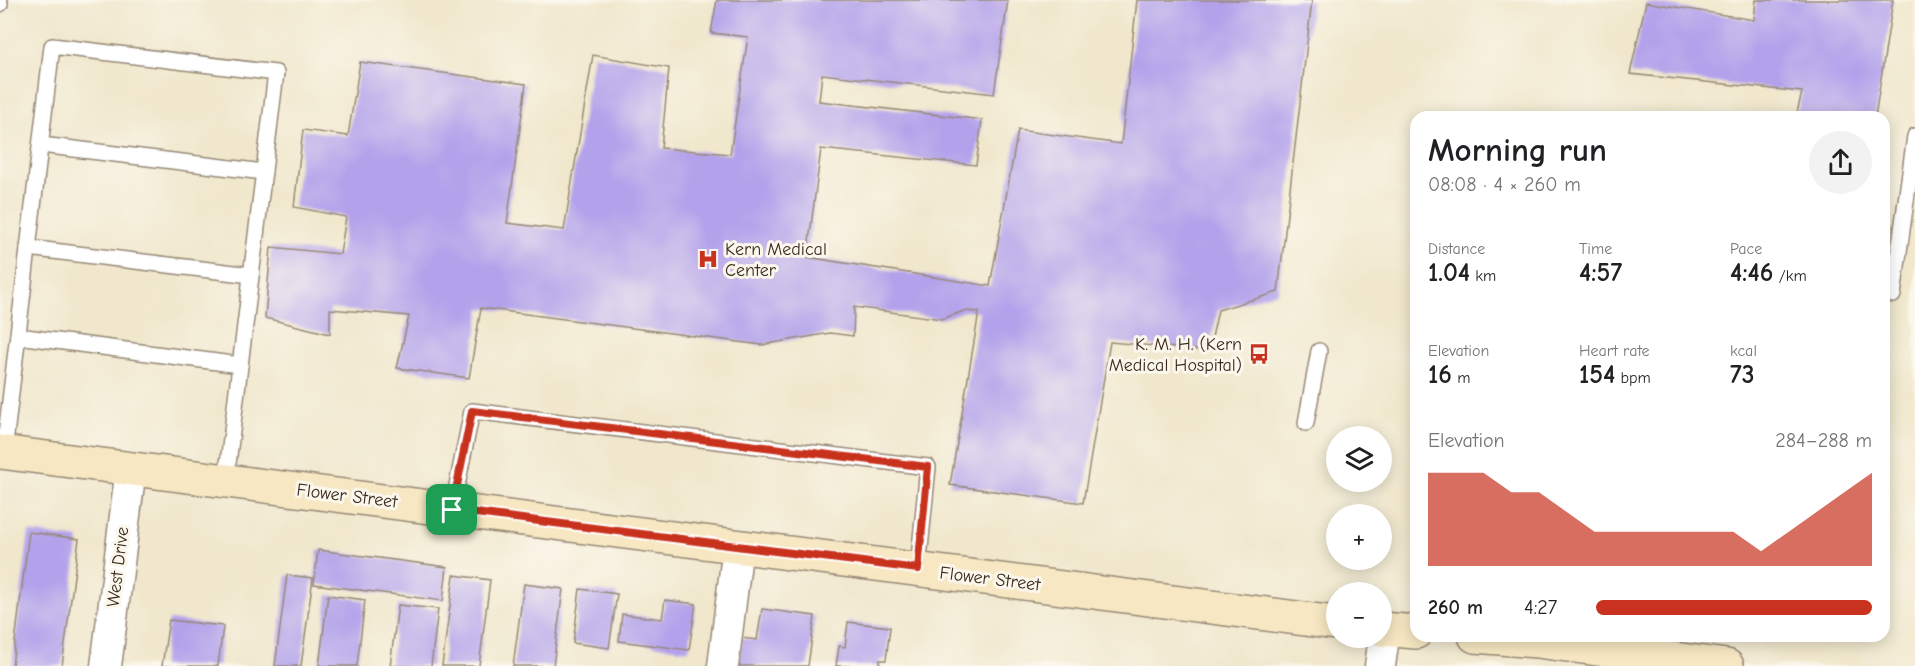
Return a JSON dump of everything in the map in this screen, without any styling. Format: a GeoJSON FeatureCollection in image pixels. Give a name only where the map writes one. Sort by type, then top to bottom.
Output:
{"type":"FeatureCollection","features":[{"type":"Feature","properties":{"kind":"street","name":"Flower Street"},"geometry":{"type":"LineString","coordinates":[[2,452],[1326,622]]}},
{"type":"Feature","properties":{"kind":"street","name":"West Drive"},"geometry":{"type":"LineString","coordinates":[[106,666],[131,468]]}},
{"type":"Feature","properties":{"kind":"street"},"geometry":{"type":"LineString","coordinates":[[723,666],[738,546]]}},
{"type":"Feature","properties":{"kind":"street"},"geometry":{"type":"LineString","coordinates":[[1380,666],[1394,630]]}},
{"type":"Feature","properties":{"kind":"street"},"geometry":{"type":"LineString","coordinates":[[1545,642],[1727,666]]}},
{"type":"Feature","properties":{"kind":"lane"},"geometry":{"type":"LineString","coordinates":[[2,452],[52,46],[276,73],[226,480]]}},
{"type":"Feature","properties":{"kind":"lane"},"geometry":{"type":"LineString","coordinates":[[1893,295],[1915,136]]}},
{"type":"Feature","properties":{"kind":"lane"},"geometry":{"type":"LineString","coordinates":[[40,145],[264,172]]}},
{"type":"Feature","properties":{"kind":"lane"},"geometry":{"type":"LineString","coordinates":[[28,248],[251,275]]}},
{"type":"Feature","properties":{"kind":"lane"},"geometry":{"type":"LineString","coordinates":[[18,336],[240,365]]}},
{"type":"Feature","properties":{"kind":"lane"},"geometry":{"type":"LineString","coordinates":[[1306,423],[1319,351]]}},
{"type":"Feature","properties":{"kind":"lane"},"geometry":{"type":"LineString","coordinates":[[452,510],[472,411],[928,467],[918,569]]}},
{"type":"Feature","properties":{"kind":"building"},"geometry":{"type":"Polygon","coordinates":[[[717,0],[1008,0],[994,94],[822,74],[819,101],[982,120],[976,165],[821,149],[807,257],[990,286],[1018,130],[1121,144],[1137,0],[1312,0],[1278,292],[1218,310],[1209,351],[1110,342],[1083,503],[950,485],[979,312],[964,311],[942,319],[854,307],[853,336],[830,333],[762,345],[481,308],[469,378],[397,368],[409,316],[330,309],[330,334],[265,318],[271,247],[340,254],[346,217],[294,207],[303,130],[348,136],[360,62],[526,84],[507,223],[564,230],[593,55],[669,68],[661,148],[730,154],[748,37],[711,33],[717,0]]]}},
{"type":"Feature","properties":{"kind":"building"},"geometry":{"type":"Polygon","coordinates":[[[1756,0],[1893,0],[1876,111],[1797,111],[1802,92],[1630,74],[1646,2],[1754,20],[1756,0]]]}},
{"type":"Feature","properties":{"kind":"building"},"geometry":{"type":"Polygon","coordinates":[[[29,532],[79,539],[62,666],[12,666],[29,532]]]}},
{"type":"Feature","properties":{"kind":"building"},"geometry":{"type":"Polygon","coordinates":[[[318,550],[447,567],[443,601],[314,584],[318,550]]]}},
{"type":"Feature","properties":{"kind":"building"},"geometry":{"type":"Polygon","coordinates":[[[287,575],[313,578],[301,666],[275,666],[287,575]]]}},
{"type":"Feature","properties":{"kind":"building"},"geometry":{"type":"Polygon","coordinates":[[[454,575],[490,580],[479,666],[442,666],[454,575]]]}},
{"type":"Feature","properties":{"kind":"building"},"geometry":{"type":"Polygon","coordinates":[[[524,584],[563,589],[553,666],[513,666],[524,584]]]}},
{"type":"Feature","properties":{"kind":"building"},"geometry":{"type":"Polygon","coordinates":[[[580,589],[617,594],[609,648],[573,643],[580,589]]]}},
{"type":"Feature","properties":{"kind":"building"},"geometry":{"type":"Polygon","coordinates":[[[328,595],[365,600],[357,666],[319,666],[328,595]]]}},
{"type":"Feature","properties":{"kind":"building"},"geometry":{"type":"Polygon","coordinates":[[[665,600],[696,604],[689,650],[619,641],[622,614],[662,619],[665,600]]]}},
{"type":"Feature","properties":{"kind":"building"},"geometry":{"type":"Polygon","coordinates":[[[398,605],[438,609],[431,666],[390,666],[398,605]]]}},
{"type":"Feature","properties":{"kind":"building"},"geometry":{"type":"Polygon","coordinates":[[[762,609],[815,616],[808,666],[738,666],[742,638],[757,640],[762,609]]]}},
{"type":"Feature","properties":{"kind":"building"},"geometry":{"type":"Polygon","coordinates":[[[169,620],[223,626],[218,666],[162,666],[169,620]]]}},
{"type":"Feature","properties":{"kind":"building"},"geometry":{"type":"Polygon","coordinates":[[[848,622],[890,627],[886,660],[880,660],[880,666],[836,666],[839,646],[845,647],[848,622]]]}},
{"type":"Feature","properties":{"kind":"place","name":"Kern Medical Center"},"geometry":{"type":"Point","coordinates":[708,259]}},
{"type":"Feature","properties":{"kind":"place","name":"K. M. H. (Kern Medical Hospital)"},"geometry":{"type":"Point","coordinates":[1259,354]}},
{"type":"Feature","properties":{"kind":"route"},"geometry":{"type":"LineString","coordinates":[[472,411],[928,467],[918,569],[452,510],[472,411]]}}]}
